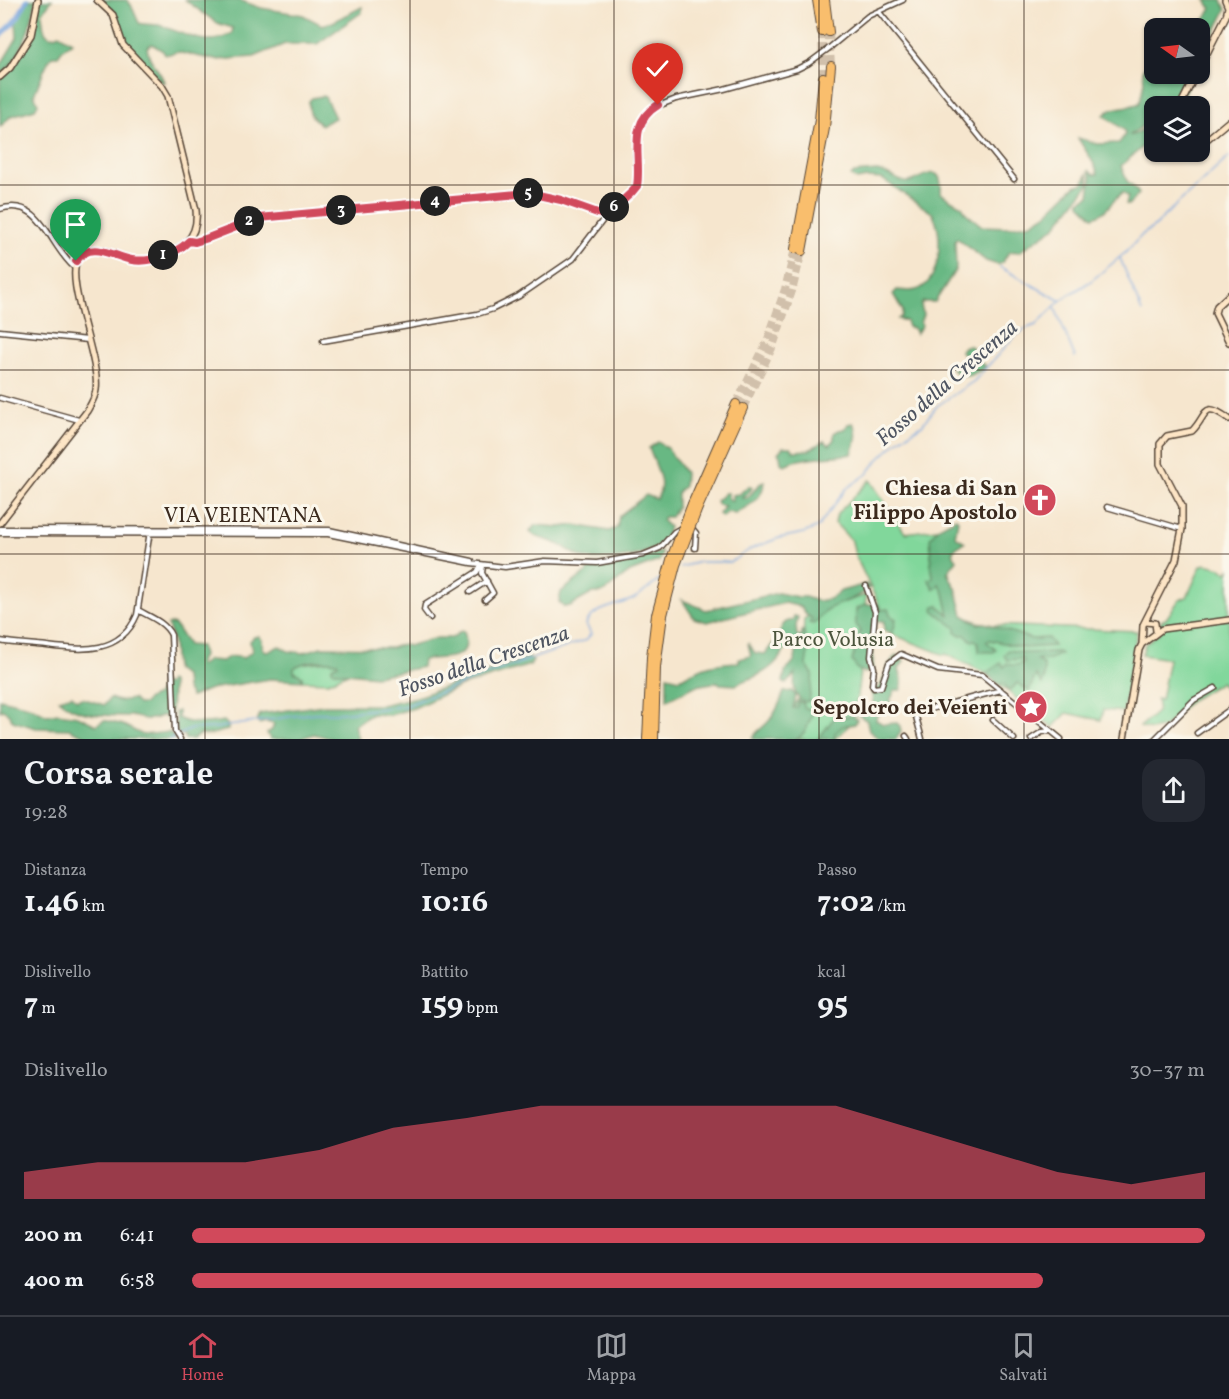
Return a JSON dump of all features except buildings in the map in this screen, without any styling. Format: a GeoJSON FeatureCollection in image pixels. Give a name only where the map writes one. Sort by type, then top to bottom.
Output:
{"type":"FeatureCollection","features":[{"type":"Feature","properties":{"kind":"highway"},"geometry":{"type":"LineString","coordinates":[[817,0],[825,32],[825,0]]}},
{"type":"Feature","properties":{"kind":"highway"},"geometry":{"type":"LineString","coordinates":[[823,77],[819,120],[798,250],[825,128],[831,66]]}},
{"type":"Feature","properties":{"kind":"highway"},"geometry":{"type":"LineString","coordinates":[[647,739],[651,657],[669,562],[740,406]]}},
{"type":"Feature","properties":{"kind":"highway"},"geometry":{"type":"LineString","coordinates":[[654,739],[660,615]]}},
{"type":"Feature","properties":{"kind":"street"},"geometry":{"type":"LineString","coordinates":[[0,77],[11,66],[31,37],[38,0]]}},
{"type":"Feature","properties":{"kind":"street"},"geometry":{"type":"LineString","coordinates":[[0,523],[92,402],[96,389],[89,340],[74,280],[74,267],[80,256],[92,250],[101,250],[127,259],[140,260],[174,251],[189,241],[196,227],[196,212],[168,95],[123,44],[113,15],[97,0]]}},
{"type":"Feature","properties":{"kind":"street"},"geometry":{"type":"LineString","coordinates":[[323,341],[463,317],[493,309],[528,291],[574,259],[606,216],[637,186],[638,135],[643,121],[653,108],[676,99],[724,89],[801,67],[828,49],[868,16],[903,0]]}},
{"type":"Feature","properties":{"kind":"street"},"geometry":{"type":"LineString","coordinates":[[1210,47],[1226,16],[1225,0]]}},
{"type":"Feature","properties":{"kind":"street"},"geometry":{"type":"LineString","coordinates":[[879,12],[1014,179]]}},
{"type":"Feature","properties":{"kind":"street"},"geometry":{"type":"LineString","coordinates":[[1210,137],[1229,121]]}},
{"type":"Feature","properties":{"kind":"street"},"geometry":{"type":"LineString","coordinates":[[189,241],[195,242],[208,238],[259,218],[529,193],[561,200],[606,216]]}},
{"type":"Feature","properties":{"kind":"street"},"geometry":{"type":"LineString","coordinates":[[0,209],[16,206],[27,209],[36,216],[74,267]]}},
{"type":"Feature","properties":{"kind":"street"},"geometry":{"type":"LineString","coordinates":[[1229,295],[1220,303],[1215,312],[1229,342]]}},
{"type":"Feature","properties":{"kind":"street"},"geometry":{"type":"LineString","coordinates":[[0,331],[89,340]]}},
{"type":"Feature","properties":{"kind":"street"},"geometry":{"type":"LineString","coordinates":[[0,398],[79,420]]}},
{"type":"Feature","properties":{"kind":"street"},"geometry":{"type":"LineString","coordinates":[[1142,644],[1143,625],[1176,562],[1182,529],[1183,508],[1160,464],[1160,444],[1167,436],[1192,431],[1207,410],[1216,411],[1229,419]]}},
{"type":"Feature","properties":{"kind":"street"},"geometry":{"type":"LineString","coordinates":[[1107,507],[1182,529]]}},
{"type":"Feature","properties":{"kind":"street","name":"VIA VEIENTANA"},"geometry":{"type":"LineString","coordinates":[[0,531],[300,532],[337,535],[482,565],[505,567],[542,561],[587,563],[619,560],[656,550],[674,532],[686,526],[695,531],[695,549]]}},
{"type":"Feature","properties":{"kind":"street"},"geometry":{"type":"LineString","coordinates":[[0,641],[77,649],[98,648],[123,636],[133,623],[138,610],[150,531]]}},
{"type":"Feature","properties":{"kind":"street"},"geometry":{"type":"LineString","coordinates":[[482,565],[482,573],[493,592],[485,600]]}},
{"type":"Feature","properties":{"kind":"street"},"geometry":{"type":"LineString","coordinates":[[430,618],[423,608],[477,572],[482,565]]}},
{"type":"Feature","properties":{"kind":"street"},"geometry":{"type":"LineString","coordinates":[[470,592],[487,581]]}},
{"type":"Feature","properties":{"kind":"street"},"geometry":{"type":"LineString","coordinates":[[866,586],[875,612],[871,657],[874,668],[872,684],[874,688],[881,688],[889,663],[896,656],[903,654],[935,669],[980,674],[1060,739]]}},
{"type":"Feature","properties":{"kind":"street"},"geometry":{"type":"LineString","coordinates":[[138,610],[167,628],[171,635],[175,731],[180,739]]}},
{"type":"Feature","properties":{"kind":"street"},"geometry":{"type":"LineString","coordinates":[[1151,610],[1156,631]]}},
{"type":"Feature","properties":{"kind":"street"},"geometry":{"type":"LineString","coordinates":[[1124,739],[1139,650],[1142,644],[1156,631],[1172,626],[1229,620]]}},
{"type":"Feature","properties":{"kind":"street"},"geometry":{"type":"LineString","coordinates":[[1146,622],[1172,626]]}},
{"type":"Feature","properties":{"kind":"street"},"geometry":{"type":"LineString","coordinates":[[1143,631],[1150,636]]}},
{"type":"Feature","properties":{"kind":"street"},"geometry":{"type":"LineString","coordinates":[[1155,739],[1192,701],[1215,688]]}},
{"type":"Feature","properties":{"kind":"street"},"geometry":{"type":"LineString","coordinates":[[922,739],[915,713],[934,706],[1002,690]]}},
{"type":"Feature","properties":{"kind":"street"},"geometry":{"type":"LineString","coordinates":[[1197,733],[1229,710]]}},
{"type":"Feature","properties":{"kind":"street"},"geometry":{"type":"LineString","coordinates":[[993,720],[1014,739]]}},
{"type":"Feature","properties":{"kind":"street"},"geometry":{"type":"LineString","coordinates":[[1030,739],[1051,731]]}},
{"type":"Feature","properties":{"kind":"green space"},"geometry":{"type":"Polygon","coordinates":[[[28,0],[36,0],[28,31],[20,50],[0,75],[0,66],[17,38],[16,21],[28,0]]]}},
{"type":"Feature","properties":{"kind":"green space"},"geometry":{"type":"Polygon","coordinates":[[[38,0],[52,0],[42,13],[47,34],[54,36],[59,34],[72,42],[58,56],[52,56],[47,63],[34,94],[38,104],[35,109],[11,116],[0,127],[0,79],[32,36],[38,0]]]}},
{"type":"Feature","properties":{"kind":"green space"},"geometry":{"type":"Polygon","coordinates":[[[100,0],[127,0],[139,23],[158,25],[204,40],[223,38],[232,33],[233,28],[217,23],[185,0],[239,0],[261,8],[303,15],[322,25],[362,7],[362,12],[317,44],[285,44],[254,57],[216,60],[177,52],[165,55],[152,44],[147,47],[148,52],[162,77],[164,82],[162,83],[123,41],[113,11],[100,0]]]}},
{"type":"Feature","properties":{"kind":"green space"},"geometry":{"type":"Polygon","coordinates":[[[1206,0],[1222,0],[1226,10],[1210,42],[1210,18],[1206,18],[1211,8],[1206,0]]]}},
{"type":"Feature","properties":{"kind":"green space"},"geometry":{"type":"Polygon","coordinates":[[[1144,82],[1144,84],[1189,84],[1182,96],[1144,96],[1144,125],[1130,135],[1144,129],[1144,146],[1121,166],[1127,181],[1139,194],[1128,205],[1126,204],[1128,197],[1123,193],[1102,213],[1093,217],[1080,204],[1080,201],[1089,196],[1091,179],[1089,171],[1094,175],[1098,174],[1078,138],[1098,144],[1119,143],[1125,131],[1104,115],[1113,109],[1140,103],[1144,82]]]}},
{"type":"Feature","properties":{"kind":"green space"},"geometry":{"type":"Polygon","coordinates":[[[325,97],[335,118],[321,125],[311,114],[309,101],[325,97]]]}},
{"type":"Feature","properties":{"kind":"green space"},"geometry":{"type":"Polygon","coordinates":[[[877,171],[905,182],[928,174],[938,175],[941,181],[941,193],[962,206],[966,213],[982,226],[1009,227],[1032,223],[1046,214],[1075,186],[1084,183],[1087,174],[1089,184],[1055,227],[1019,252],[1008,253],[998,265],[986,261],[957,238],[955,241],[956,269],[935,302],[923,302],[921,305],[923,315],[920,323],[922,325],[916,334],[913,328],[908,327],[906,321],[898,319],[902,316],[903,311],[893,294],[897,290],[916,290],[931,278],[938,256],[936,221],[932,213],[882,179],[857,180],[851,176],[854,173],[877,171]]]}},
{"type":"Feature","properties":{"kind":"green space"},"geometry":{"type":"Polygon","coordinates":[[[965,346],[971,346],[980,358],[979,361],[985,366],[969,376],[956,372],[952,368],[970,364],[972,358],[970,354],[960,351],[965,346]]]}},
{"type":"Feature","properties":{"kind":"green space"},"geometry":{"type":"Polygon","coordinates":[[[853,423],[857,435],[852,454],[809,458],[784,465],[781,463],[778,453],[783,447],[791,447],[794,451],[809,450],[824,441],[830,445],[834,439],[834,433],[853,423]]]}},
{"type":"Feature","properties":{"kind":"green space"},"geometry":{"type":"Polygon","coordinates":[[[658,442],[668,449],[685,473],[684,486],[677,493],[677,507],[671,517],[664,517],[662,520],[669,527],[667,534],[656,547],[647,552],[629,556],[591,559],[580,557],[559,544],[539,538],[530,532],[535,525],[560,527],[574,525],[609,531],[617,528],[619,516],[646,495],[656,499],[659,493],[661,487],[659,474],[649,448],[658,442]]]}},
{"type":"Feature","properties":{"kind":"green space"},"geometry":{"type":"Polygon","coordinates":[[[870,480],[905,533],[936,529],[961,615],[993,625],[1137,631],[1123,712],[1103,710],[1101,720],[1067,713],[1053,727],[983,672],[946,654],[884,631],[881,609],[855,555],[852,541],[835,523],[837,514],[870,480]]]}},
{"type":"Feature","properties":{"kind":"green space"},"geometry":{"type":"Polygon","coordinates":[[[764,481],[761,493],[750,505],[735,514],[728,512],[722,517],[719,514],[725,506],[718,505],[716,501],[725,493],[728,493],[728,498],[732,501],[732,495],[739,494],[749,486],[752,488],[742,496],[742,498],[747,498],[764,481]]]}},
{"type":"Feature","properties":{"kind":"green space"},"geometry":{"type":"Polygon","coordinates":[[[956,518],[958,520],[955,536],[965,542],[953,550],[957,560],[947,573],[956,588],[963,615],[978,624],[985,623],[1032,639],[1048,638],[1054,646],[1024,648],[990,640],[986,641],[996,650],[979,652],[978,642],[972,641],[965,635],[960,635],[956,632],[956,628],[933,610],[934,606],[938,605],[949,615],[944,593],[939,584],[934,589],[928,579],[932,579],[933,575],[930,538],[939,527],[956,518]]]}},
{"type":"Feature","properties":{"kind":"green space"},"geometry":{"type":"Polygon","coordinates":[[[660,552],[662,554],[659,561],[630,572],[602,593],[593,593],[570,606],[564,607],[559,602],[561,592],[587,572],[589,566],[630,561],[660,552]]]}},
{"type":"Feature","properties":{"kind":"green space"},"geometry":{"type":"Polygon","coordinates":[[[1205,564],[1222,568],[1227,572],[1229,569],[1229,696],[1221,682],[1191,700],[1164,727],[1151,730],[1140,727],[1157,712],[1156,699],[1161,700],[1169,659],[1142,655],[1145,644],[1159,633],[1161,621],[1166,619],[1179,600],[1187,597],[1201,566],[1205,564]]]}},
{"type":"Feature","properties":{"kind":"green space"},"geometry":{"type":"Polygon","coordinates":[[[866,584],[869,588],[865,592],[827,610],[813,624],[809,623],[812,618],[806,615],[801,607],[785,603],[707,622],[694,618],[682,600],[706,610],[778,593],[817,601],[829,599],[841,591],[866,584]]]}},
{"type":"Feature","properties":{"kind":"green space","name":"Parco Volusia"},"geometry":{"type":"Polygon","coordinates":[[[866,595],[862,656],[854,721],[834,739],[776,739],[801,694],[804,619],[823,609],[866,595]]]}},
{"type":"Feature","properties":{"kind":"green space"},"geometry":{"type":"Polygon","coordinates":[[[878,604],[880,610],[888,609],[891,616],[896,619],[893,633],[884,631],[884,621],[874,621],[873,669],[865,673],[857,669],[852,661],[860,632],[856,624],[856,609],[865,605],[878,604]]]}},
{"type":"Feature","properties":{"kind":"green space"},"geometry":{"type":"Polygon","coordinates":[[[794,616],[798,617],[797,635],[801,638],[802,631],[804,631],[808,652],[806,665],[813,674],[809,701],[804,702],[796,693],[795,674],[786,684],[783,682],[785,672],[795,660],[797,646],[793,643],[788,644],[770,668],[752,678],[736,685],[718,682],[695,686],[667,700],[667,676],[680,679],[708,666],[739,662],[739,659],[751,656],[748,643],[755,653],[765,654],[778,637],[782,626],[793,620],[794,616]]]}},
{"type":"Feature","properties":{"kind":"green space"},"geometry":{"type":"Polygon","coordinates":[[[168,625],[175,625],[188,645],[201,646],[203,656],[199,663],[200,666],[208,660],[223,661],[232,656],[244,658],[252,651],[250,641],[259,636],[263,649],[268,652],[279,646],[288,651],[303,653],[321,647],[391,648],[437,638],[452,638],[461,631],[464,632],[466,642],[460,654],[423,660],[422,667],[376,676],[337,672],[332,670],[332,667],[338,664],[337,662],[315,661],[294,668],[294,672],[302,676],[302,681],[270,679],[210,689],[191,697],[186,688],[185,677],[175,669],[173,642],[168,625]]]}},
{"type":"Feature","properties":{"kind":"green space"},"geometry":{"type":"Polygon","coordinates":[[[1008,650],[1061,654],[1048,660],[1037,660],[1044,665],[1042,684],[1036,675],[1029,691],[1017,683],[1012,689],[1006,690],[1003,683],[1000,685],[986,673],[1001,663],[1004,667],[1007,663],[1016,665],[1024,662],[1023,659],[1007,660],[1004,655],[1008,650]]]}},
{"type":"Feature","properties":{"kind":"green space"},"geometry":{"type":"Polygon","coordinates":[[[896,655],[904,661],[899,669],[902,680],[901,690],[895,690],[888,709],[877,715],[876,720],[883,724],[897,723],[901,732],[896,739],[880,739],[869,731],[867,721],[853,711],[852,705],[857,704],[869,710],[874,709],[871,691],[880,687],[889,664],[896,655]]]}},
{"type":"Feature","properties":{"kind":"green space"},"geometry":{"type":"Polygon","coordinates":[[[529,657],[533,661],[530,665],[461,686],[414,708],[389,715],[372,714],[354,725],[358,739],[333,739],[314,734],[299,739],[270,739],[267,733],[272,730],[274,724],[266,722],[259,724],[257,721],[260,714],[324,705],[381,705],[417,697],[529,657]]]}},
{"type":"Feature","properties":{"kind":"green space"},"geometry":{"type":"Polygon","coordinates":[[[337,662],[338,664],[332,667],[337,672],[350,672],[328,682],[302,681],[302,676],[293,672],[299,664],[337,662]]]}},
{"type":"Feature","properties":{"kind":"green space"},"geometry":{"type":"Polygon","coordinates":[[[169,681],[172,683],[171,722],[163,715],[143,719],[83,712],[74,710],[59,699],[72,695],[77,700],[82,698],[104,705],[110,698],[119,701],[133,699],[138,704],[144,704],[148,699],[157,695],[162,683],[167,685],[169,681]]]}},
{"type":"Feature","properties":{"kind":"green space"},"geometry":{"type":"Polygon","coordinates":[[[792,691],[796,696],[793,708],[797,708],[799,701],[813,712],[806,730],[798,739],[752,739],[773,716],[784,692],[792,691]]]}},
{"type":"Feature","properties":{"kind":"green space"},"geometry":{"type":"Polygon","coordinates":[[[0,699],[29,706],[47,715],[58,713],[78,716],[96,725],[104,720],[123,725],[143,735],[170,732],[175,739],[92,739],[69,729],[36,728],[13,721],[8,713],[0,711],[0,699]]]}},
{"type":"Feature","properties":{"kind":"green space"},"geometry":{"type":"Polygon","coordinates":[[[843,706],[846,708],[842,717],[851,716],[857,719],[855,724],[843,726],[835,733],[835,739],[818,739],[843,706]]]}},
{"type":"Feature","properties":{"kind":"green space"},"geometry":{"type":"Polygon","coordinates":[[[178,711],[178,718],[188,722],[224,721],[228,725],[228,730],[185,739],[185,736],[177,733],[175,712],[178,711]]]}},
{"type":"Feature","properties":{"kind":"waterway"},"geometry":{"type":"LineString","coordinates":[[0,37],[18,17],[27,0]]}},
{"type":"Feature","properties":{"kind":"waterway","name":"Fosso della Crescenza"},"geometry":{"type":"LineString","coordinates":[[680,567],[700,562],[731,562],[749,550],[766,543],[818,527],[846,489],[867,474],[899,440],[922,425],[937,406],[974,381],[1016,335],[1036,325],[1061,300],[1091,281],[1125,253],[1229,157]]}},
{"type":"Feature","properties":{"kind":"waterway"},"geometry":{"type":"LineString","coordinates":[[1120,258],[1142,312]]}},
{"type":"Feature","properties":{"kind":"waterway"},"geometry":{"type":"LineString","coordinates":[[1000,267],[1059,300]]}},
{"type":"Feature","properties":{"kind":"waterway"},"geometry":{"type":"LineString","coordinates":[[1055,308],[1075,357]]}},
{"type":"Feature","properties":{"kind":"waterway","name":"Fosso della Crescenza"},"geometry":{"type":"LineString","coordinates":[[170,739],[191,729],[215,728],[314,713],[341,713],[405,706],[482,676],[586,640],[591,634],[586,624],[590,618],[601,610],[635,598],[663,578]]}},
{"type":"Feature","properties":{"kind":"tunnel"},"geometry":{"type":"LineString","coordinates":[[822,32],[823,77]]}},
{"type":"Feature","properties":{"kind":"tunnel"},"geometry":{"type":"LineString","coordinates":[[829,32],[831,66]]}},
{"type":"Feature","properties":{"kind":"tunnel"},"geometry":{"type":"LineString","coordinates":[[736,404],[767,342],[785,289],[795,249]]}},
{"type":"Feature","properties":{"kind":"tunnel"},"geometry":{"type":"LineString","coordinates":[[743,408],[773,346],[792,291],[802,251]]}},
{"type":"Feature","properties":{"kind":"place","name":"Chiesa di San Filippo Apostolo"},"geometry":{"type":"Point","coordinates":[1040,500]}},
{"type":"Feature","properties":{"kind":"place","name":"Sepolcro dei Veienti"},"geometry":{"type":"Point","coordinates":[1031,707]}},
{"type":"Feature","properties":{"kind":"route"},"geometry":{"type":"LineString","coordinates":[[76,261],[80,256],[92,250],[105,251],[133,260],[165,255],[183,247],[189,241],[195,242],[208,238],[259,218],[408,203],[534,193],[606,216],[637,186],[636,145],[638,135],[646,116],[658,105]]}}]}
